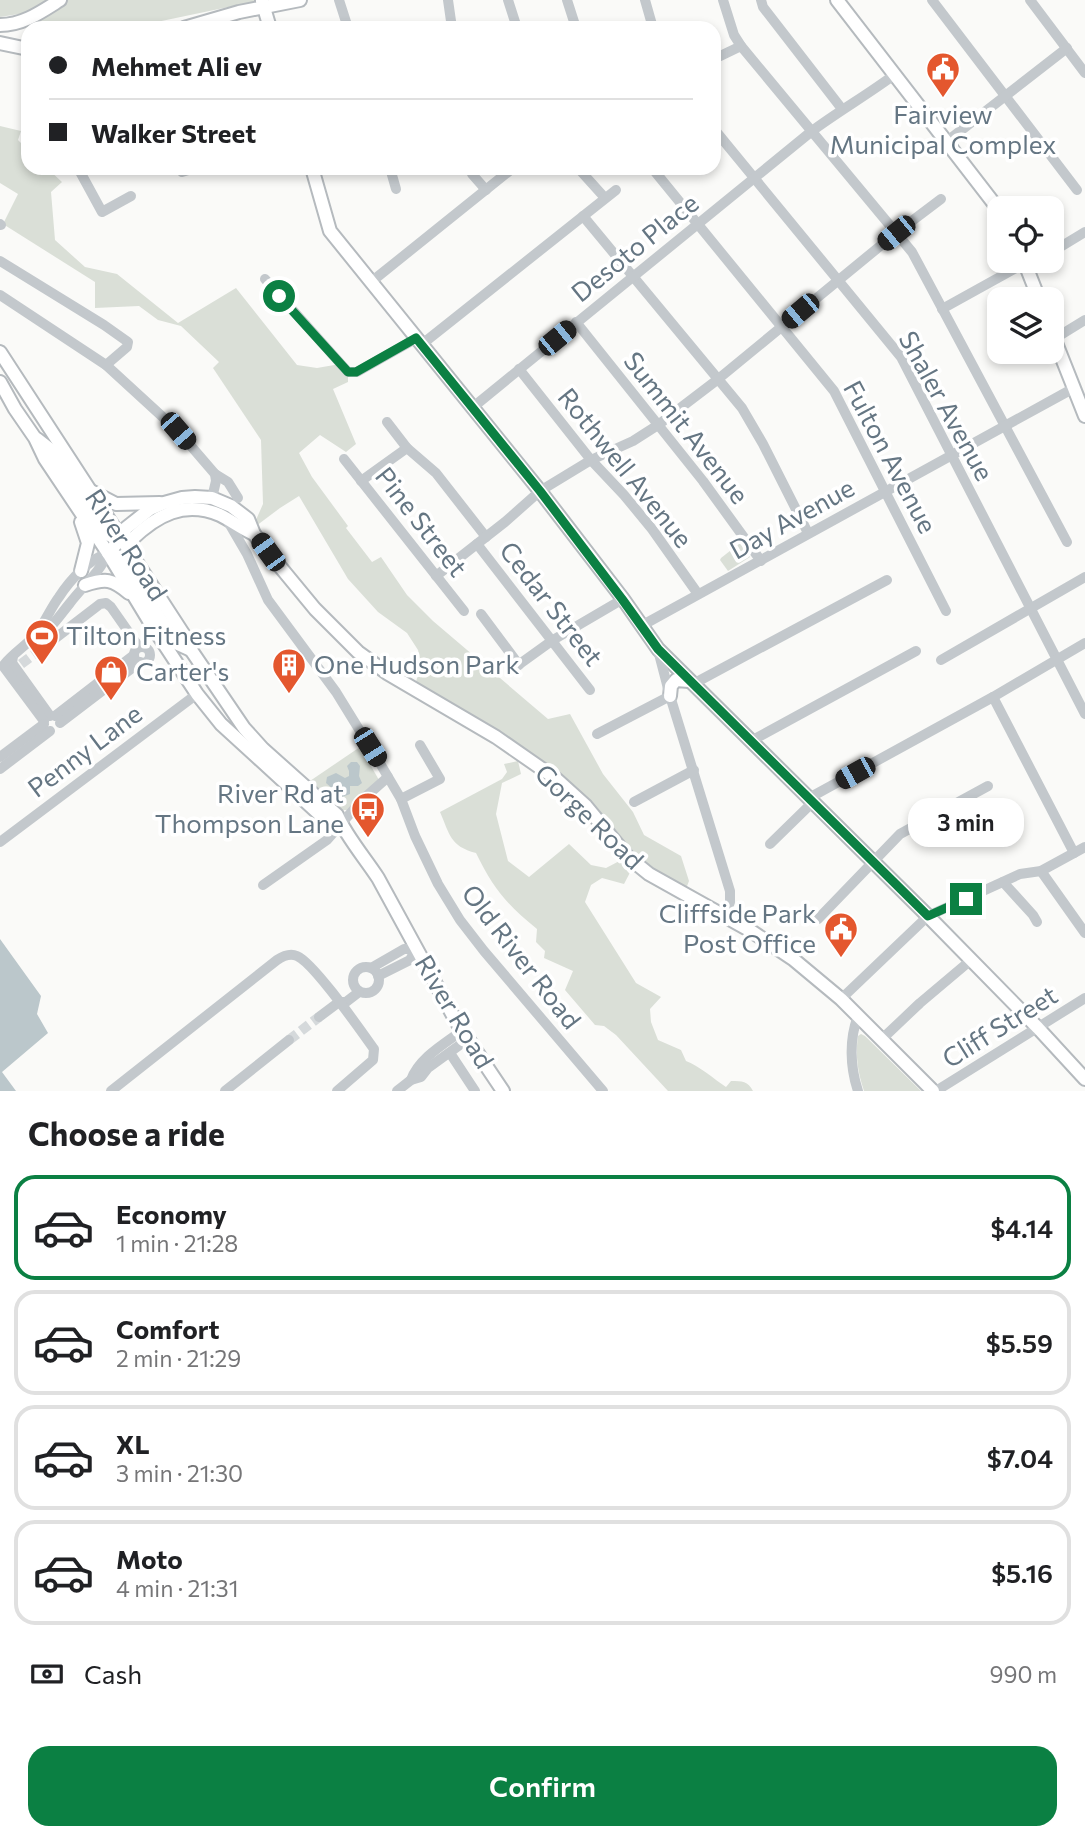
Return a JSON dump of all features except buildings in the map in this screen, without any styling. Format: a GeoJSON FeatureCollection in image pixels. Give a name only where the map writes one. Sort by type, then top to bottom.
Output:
{"type":"FeatureCollection","features":[{"type":"Feature","properties":{"kind":"main road"},"geometry":{"type":"LineString","coordinates":[[33,21],[60,0]]}},
{"type":"Feature","properties":{"kind":"main road"},"geometry":{"type":"LineString","coordinates":[[206,21],[263,3],[300,0]]}},
{"type":"Feature","properties":{"kind":"main road"},"geometry":{"type":"LineString","coordinates":[[837,0],[988,196]]}},
{"type":"Feature","properties":{"kind":"main road"},"geometry":{"type":"LineString","coordinates":[[263,3],[268,21]]}},
{"type":"Feature","properties":{"kind":"main road"},"geometry":{"type":"LineString","coordinates":[[0,25],[21,26]]}},
{"type":"Feature","properties":{"kind":"main road"},"geometry":{"type":"LineString","coordinates":[[0,43],[21,48]]}},
{"type":"Feature","properties":{"kind":"main road"},"geometry":{"type":"LineString","coordinates":[[314,175],[330,231],[540,491],[658,649],[874,861],[1085,1079]]}},
{"type":"Feature","properties":{"kind":"main road","name":"River Road"},"geometry":{"type":"LineString","coordinates":[[0,352],[244,728],[263,749],[337,815],[341,825],[365,857],[465,1035],[503,1091]]}},
{"type":"Feature","properties":{"kind":"main road"},"geometry":{"type":"LineString","coordinates":[[1064,363],[1084,409]]}},
{"type":"Feature","properties":{"kind":"main road","name":"River Road"},"geometry":{"type":"LineString","coordinates":[[0,382],[45,459],[197,694],[221,724],[261,762],[328,822],[341,825]]}},
{"type":"Feature","properties":{"kind":"main road"},"geometry":{"type":"LineString","coordinates":[[35,438],[51,450],[62,465],[103,532],[121,539]]}},
{"type":"Feature","properties":{"kind":"main road"},"geometry":{"type":"LineString","coordinates":[[90,491],[116,504],[163,503]]}},
{"type":"Feature","properties":{"kind":"main road","name":"Gorge Road"},"geometry":{"type":"LineString","coordinates":[[108,553],[121,539],[125,528],[140,515],[163,503],[182,498],[212,499],[232,506],[248,519],[254,534],[315,609],[358,652],[384,671],[487,731],[555,778],[586,806],[637,866],[661,882],[724,915],[793,959],[841,999],[935,1091]]}},
{"type":"Feature","properties":{"kind":"main road"},"geometry":{"type":"LineString","coordinates":[[73,502],[88,543],[81,571]]}},
{"type":"Feature","properties":{"kind":"main road","name":"Gorge Road"},"geometry":{"type":"LineString","coordinates":[[121,539],[131,540],[156,518],[181,510],[208,510],[254,534]]}},
{"type":"Feature","properties":{"kind":"main road"},"geometry":{"type":"LineString","coordinates":[[142,529],[138,545],[140,556],[153,587]]}},
{"type":"Feature","properties":{"kind":"main road"},"geometry":{"type":"LineString","coordinates":[[108,553],[122,560],[172,637],[178,644],[191,650]]}},
{"type":"Feature","properties":{"kind":"main road"},"geometry":{"type":"LineString","coordinates":[[85,585],[107,580],[116,583],[136,599]]}},
{"type":"Feature","properties":{"kind":"main road"},"geometry":{"type":"LineString","coordinates":[[670,696],[671,686],[676,680],[691,683]]}},
{"type":"Feature","properties":{"kind":"street"},"geometry":{"type":"LineString","coordinates":[[339,0],[346,21]]}},
{"type":"Feature","properties":{"kind":"street"},"geometry":{"type":"LineString","coordinates":[[448,0],[451,21]]}},
{"type":"Feature","properties":{"kind":"street"},"geometry":{"type":"LineString","coordinates":[[508,0],[515,21]]}},
{"type":"Feature","properties":{"kind":"street"},"geometry":{"type":"LineString","coordinates":[[567,0],[574,21]]}},
{"type":"Feature","properties":{"kind":"street"},"geometry":{"type":"LineString","coordinates":[[645,0],[651,21]]}},
{"type":"Feature","properties":{"kind":"street"},"geometry":{"type":"LineString","coordinates":[[723,0],[734,35],[741,46],[912,252],[1067,542]]}},
{"type":"Feature","properties":{"kind":"street"},"geometry":{"type":"LineString","coordinates":[[761,0],[763,7],[842,109]]}},
{"type":"Feature","properties":{"kind":"street"},"geometry":{"type":"LineString","coordinates":[[932,0],[1077,190]]}},
{"type":"Feature","properties":{"kind":"street"},"geometry":{"type":"LineString","coordinates":[[1030,0],[1085,73]]}},
{"type":"Feature","properties":{"kind":"street"},"geometry":{"type":"LineString","coordinates":[[721,56],[741,46]]}},
{"type":"Feature","properties":{"kind":"street"},"geometry":{"type":"LineString","coordinates":[[946,142],[1067,48]]}},
{"type":"Feature","properties":{"kind":"street","name":"Desoto Place"},"geometry":{"type":"LineString","coordinates":[[472,408],[812,131],[894,75]]}},
{"type":"Feature","properties":{"kind":"street","name":"Shaler Avenue"},"geometry":{"type":"LineString","coordinates":[[721,137],[901,358],[1085,714]]}},
{"type":"Feature","properties":{"kind":"street"},"geometry":{"type":"LineString","coordinates":[[82,175],[102,212],[131,197]]}},
{"type":"Feature","properties":{"kind":"street"},"geometry":{"type":"LineString","coordinates":[[392,175],[396,189]]}},
{"type":"Feature","properties":{"kind":"street"},"geometry":{"type":"LineString","coordinates":[[473,175],[486,190]]}},
{"type":"Feature","properties":{"kind":"street"},"geometry":{"type":"LineString","coordinates":[[371,282],[504,175]]}},
{"type":"Feature","properties":{"kind":"street"},"geometry":{"type":"LineString","coordinates":[[585,175],[605,198]]}},
{"type":"Feature","properties":{"kind":"street","name":"Fulton Avenue"},"geometry":{"type":"LineString","coordinates":[[658,175],[834,391],[946,611]]}},
{"type":"Feature","properties":{"kind":"street"},"geometry":{"type":"LineString","coordinates":[[264,279],[344,369],[352,373],[419,342],[616,190]]}},
{"type":"Feature","properties":{"kind":"street"},"geometry":{"type":"LineString","coordinates":[[436,576],[540,491],[658,425],[941,199]]}},
{"type":"Feature","properties":{"kind":"street"},"geometry":{"type":"LineString","coordinates":[[583,216],[741,408],[752,424],[808,533]]}},
{"type":"Feature","properties":{"kind":"street"},"geometry":{"type":"LineString","coordinates":[[1064,245],[1085,232]]}},
{"type":"Feature","properties":{"kind":"street"},"geometry":{"type":"LineString","coordinates":[[0,261],[128,342],[127,347],[106,365]]}},
{"type":"Feature","properties":{"kind":"street"},"geometry":{"type":"LineString","coordinates":[[942,309],[1009,273]]}},
{"type":"Feature","properties":{"kind":"street"},"geometry":{"type":"LineString","coordinates":[[3,298],[106,365],[178,431],[215,474],[228,482],[238,498]]}},
{"type":"Feature","properties":{"kind":"street"},"geometry":{"type":"LineString","coordinates":[[1064,330],[1085,320]]}},
{"type":"Feature","properties":{"kind":"street","name":"Summit Avenue"},"geometry":{"type":"LineString","coordinates":[[576,322],[703,481],[761,561]]}},
{"type":"Feature","properties":{"kind":"street","name":"Rothwell Avenue"},"geometry":{"type":"LineString","coordinates":[[519,369],[652,529],[698,594]]}},
{"type":"Feature","properties":{"kind":"street","name":"Day Avenue"},"geometry":{"type":"LineString","coordinates":[[641,626],[1074,388]]}},
{"type":"Feature","properties":{"kind":"street","name":"Cedar Street"},"geometry":{"type":"LineString","coordinates":[[387,422],[407,448],[436,473],[590,690]]}},
{"type":"Feature","properties":{"kind":"street"},"geometry":{"type":"LineString","coordinates":[[361,481],[407,448]]}},
{"type":"Feature","properties":{"kind":"street","name":"Pine Street"},"geometry":{"type":"LineString","coordinates":[[344,459],[464,611]]}},
{"type":"Feature","properties":{"kind":"street"},"geometry":{"type":"LineString","coordinates":[[212,499],[215,474]]}},
{"type":"Feature","properties":{"kind":"street","name":"Old River Road"},"geometry":{"type":"LineString","coordinates":[[226,518],[252,564],[268,600],[336,691],[401,799],[428,864],[460,920],[603,1091]]}},
{"type":"Feature","properties":{"kind":"street"},"geometry":{"type":"LineString","coordinates":[[25,646],[47,618],[58,597],[81,571],[96,557],[108,553]]}},
{"type":"Feature","properties":{"kind":"street"},"geometry":{"type":"LineString","coordinates":[[50,722],[3,666],[25,646],[50,629],[103,565],[108,553]]}},
{"type":"Feature","properties":{"kind":"street"},"geometry":{"type":"LineString","coordinates":[[941,660],[1085,577]]}},
{"type":"Feature","properties":{"kind":"street"},"geometry":{"type":"LineString","coordinates":[[691,683],[887,580]]}},
{"type":"Feature","properties":{"kind":"street"},"geometry":{"type":"LineString","coordinates":[[481,614],[515,668],[553,640],[622,599]]}},
{"type":"Feature","properties":{"kind":"street"},"geometry":{"type":"LineString","coordinates":[[0,757],[138,655],[111,607],[106,603],[100,604],[40,650]]}},
{"type":"Feature","properties":{"kind":"street"},"geometry":{"type":"LineString","coordinates":[[770,844],[811,800],[1085,643]]}},
{"type":"Feature","properties":{"kind":"street"},"geometry":{"type":"LineString","coordinates":[[658,649],[730,891],[730,902],[724,915]]}},
{"type":"Feature","properties":{"kind":"street"},"geometry":{"type":"LineString","coordinates":[[751,741],[916,651]]}},
{"type":"Feature","properties":{"kind":"street","name":"Penny Lane"},"geometry":{"type":"LineString","coordinates":[[0,842],[197,694]]}},
{"type":"Feature","properties":{"kind":"street"},"geometry":{"type":"LineString","coordinates":[[597,734],[670,696]]}},
{"type":"Feature","properties":{"kind":"street"},"geometry":{"type":"LineString","coordinates":[[993,697],[1074,853]]}},
{"type":"Feature","properties":{"kind":"street"},"geometry":{"type":"LineString","coordinates":[[0,769],[50,722]]}},
{"type":"Feature","properties":{"kind":"street"},"geometry":{"type":"LineString","coordinates":[[401,799],[440,779],[420,745]]}},
{"type":"Feature","properties":{"kind":"street"},"geometry":{"type":"LineString","coordinates":[[634,802],[694,770]]}},
{"type":"Feature","properties":{"kind":"street"},"geometry":{"type":"LineString","coordinates":[[263,885],[327,840],[362,800],[388,777]]}},
{"type":"Feature","properties":{"kind":"street"},"geometry":{"type":"LineString","coordinates":[[818,919],[900,834],[988,786]]}},
{"type":"Feature","properties":{"kind":"street"},"geometry":{"type":"LineString","coordinates":[[841,999],[928,916],[1020,874],[1041,871],[1085,847]]}},
{"type":"Feature","properties":{"kind":"street"},"geometry":{"type":"LineString","coordinates":[[1041,871],[1085,933]]}},
{"type":"Feature","properties":{"kind":"street"},"geometry":{"type":"LineString","coordinates":[[1003,882],[1037,922]]}},
{"type":"Feature","properties":{"kind":"street"},"geometry":{"type":"LineString","coordinates":[[374,972],[404,949],[416,949]]}},
{"type":"Feature","properties":{"kind":"street"},"geometry":{"type":"LineString","coordinates":[[111,1091],[277,960],[285,955],[295,954],[339,1002],[374,1049],[373,1060],[368,1066],[337,1091]]}},
{"type":"Feature","properties":{"kind":"street"},"geometry":{"type":"LineString","coordinates":[[882,1039],[971,960]]}},
{"type":"Feature","properties":{"kind":"street"},"geometry":{"type":"LineString","coordinates":[[363,968],[374,972],[379,981],[376,989],[368,993],[356,988],[353,977],[357,971],[363,968]]}},
{"type":"Feature","properties":{"kind":"street"},"geometry":{"type":"LineString","coordinates":[[319,1017],[339,1002],[346,1002],[356,988]]}},
{"type":"Feature","properties":{"kind":"street","name":"Cliff Street"},"geometry":{"type":"LineString","coordinates":[[935,1091],[1085,998]]}},
{"type":"Feature","properties":{"kind":"street"},"geometry":{"type":"LineString","coordinates":[[858,1016],[854,1025],[852,1068],[858,1091]]}},
{"type":"Feature","properties":{"kind":"street"},"geometry":{"type":"LineString","coordinates":[[397,1091],[411,1080],[421,1077],[428,1068],[450,1053],[465,1035]]}},
{"type":"Feature","properties":{"kind":"street"},"geometry":{"type":"LineString","coordinates":[[411,1080],[423,1060],[465,1035]]}},
{"type":"Feature","properties":{"kind":"street"},"geometry":{"type":"LineString","coordinates":[[225,1091],[289,1040]]}},
{"type":"Feature","properties":{"kind":"street"},"geometry":{"type":"LineString","coordinates":[[450,1053],[475,1091]]}},
{"type":"Feature","properties":{"kind":"shaded area"},"geometry":{"type":"Polygon","coordinates":[[[0,0],[262,0],[162,21],[36,21],[31,12],[0,17],[0,0]]]}},
{"type":"Feature","properties":{"kind":"shaded area"},"geometry":{"type":"Polygon","coordinates":[[[0,126],[21,131],[18,140],[21,143],[21,175],[54,175],[62,182],[51,192],[55,240],[85,267],[117,274],[178,323],[236,288],[297,365],[317,368],[340,364],[348,372],[348,382],[333,389],[356,444],[346,452],[320,435],[299,453],[312,477],[372,562],[381,557],[407,595],[433,621],[548,719],[570,714],[603,774],[633,812],[644,835],[681,856],[689,881],[684,894],[635,863],[624,884],[602,878],[591,885],[585,902],[636,983],[661,997],[650,1009],[651,1022],[658,1040],[681,1050],[686,1061],[726,1087],[731,1081],[741,1082],[747,1083],[753,1091],[668,1091],[616,1035],[604,1026],[595,1025],[565,990],[573,971],[544,958],[545,951],[536,942],[537,929],[502,895],[476,853],[456,843],[440,812],[502,779],[507,772],[504,764],[518,761],[521,774],[502,783],[496,814],[508,861],[529,877],[569,844],[591,865],[606,868],[627,857],[571,791],[414,689],[421,664],[418,650],[407,633],[378,612],[348,579],[299,496],[252,529],[263,504],[261,440],[213,368],[219,362],[181,326],[158,320],[139,306],[95,308],[95,282],[3,224],[18,194],[0,183],[0,126]]]}},
{"type":"Feature","properties":{"kind":"shaded area"},"geometry":{"type":"Polygon","coordinates":[[[740,543],[750,557],[728,571],[720,560],[740,543]]]}},
{"type":"Feature","properties":{"kind":"shaded area"},"geometry":{"type":"Polygon","coordinates":[[[360,747],[379,780],[348,810],[337,810],[307,783],[360,747]]]}},
{"type":"Feature","properties":{"kind":"shaded area"},"geometry":{"type":"Polygon","coordinates":[[[351,762],[357,762],[360,766],[359,776],[362,783],[350,786],[350,794],[342,797],[326,783],[327,777],[336,773],[345,778],[349,776],[347,766],[351,762]]]}},
{"type":"Feature","properties":{"kind":"shaded area"},"geometry":{"type":"Polygon","coordinates":[[[0,939],[41,996],[37,1014],[48,1033],[2,1072],[16,1091],[0,1091],[0,939]]]}},
{"type":"Feature","properties":{"kind":"shaded area"},"geometry":{"type":"Polygon","coordinates":[[[861,1034],[921,1091],[864,1091],[857,1057],[858,1036],[861,1034]]]}},
{"type":"Feature","properties":{"kind":"tunnel"},"geometry":{"type":"LineString","coordinates":[[9,673],[40,650]]}},
{"type":"Feature","properties":{"kind":"tunnel"},"geometry":{"type":"LineString","coordinates":[[289,1040],[319,1017]]}},
{"type":"Feature","properties":{"kind":"place","name":"Fairview Municipal Complex"},"geometry":{"type":"Point","coordinates":[943,99]}},
{"type":"Feature","properties":{"kind":"place","name":"Tilton Fitness"},"geometry":{"type":"Point","coordinates":[42,666]}},
{"type":"Feature","properties":{"kind":"place","name":"One Hudson Park"},"geometry":{"type":"Point","coordinates":[289,695]}},
{"type":"Feature","properties":{"kind":"place","name":"Carter's"},"geometry":{"type":"Point","coordinates":[111,702]}},
{"type":"Feature","properties":{"kind":"place","name":"River Rd at Thompson Lane"},"geometry":{"type":"Point","coordinates":[368,839]}},
{"type":"Feature","properties":{"kind":"place","name":"Cliffside Park Post Office"},"geometry":{"type":"Point","coordinates":[841,959]}},
{"type":"Feature","properties":{"kind":"route"},"geometry":{"type":"LineString","coordinates":[[279,296],[348,372],[356,372],[416,338],[540,491],[672,664],[928,916],[966,899]]}}]}
